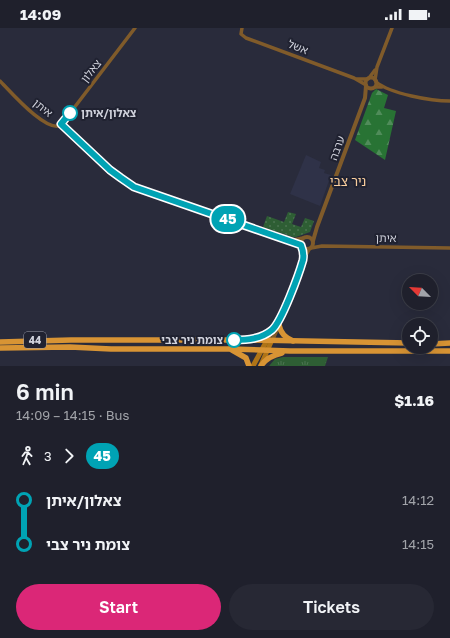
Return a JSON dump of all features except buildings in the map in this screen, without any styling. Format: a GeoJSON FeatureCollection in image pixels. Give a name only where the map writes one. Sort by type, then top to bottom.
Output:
{"type":"FeatureCollection","features":[{"type":"Feature","properties":{"kind":"highway"},"geometry":{"type":"LineString","coordinates":[[279,325],[283,335],[295,342]]}},
{"type":"Feature","properties":{"kind":"highway"},"geometry":{"type":"LineString","coordinates":[[248,340],[265,334],[274,328]]}},
{"type":"Feature","properties":{"kind":"highway","name":"44"},"geometry":{"type":"LineString","coordinates":[[0,342],[71,340],[248,340],[269,342],[402,343]]}},
{"type":"Feature","properties":{"kind":"highway"},"geometry":{"type":"LineString","coordinates":[[438,344],[450,343]]}},
{"type":"Feature","properties":{"kind":"highway","name":"44"},"geometry":{"type":"LineString","coordinates":[[0,348],[70,347],[290,351],[450,351]]}},
{"type":"Feature","properties":{"kind":"highway"},"geometry":{"type":"LineString","coordinates":[[230,349],[246,358],[249,366]]}},
{"type":"Feature","properties":{"kind":"highway"},"geometry":{"type":"LineString","coordinates":[[261,366],[266,360],[274,355],[290,351]]}},
{"type":"Feature","properties":{"kind":"main road"},"geometry":{"type":"LineString","coordinates":[[253,366],[269,342]]}},
{"type":"Feature","properties":{"kind":"main road"},"geometry":{"type":"LineString","coordinates":[[261,366],[264,350]]}},
{"type":"Feature","properties":{"kind":"street","name":"צאלון"},"geometry":{"type":"LineString","coordinates":[[61,124],[136,28]]}},
{"type":"Feature","properties":{"kind":"street","name":"אשל"},"geometry":{"type":"LineString","coordinates":[[242,28],[242,34],[246,38],[354,78],[366,85]]}},
{"type":"Feature","properties":{"kind":"street"},"geometry":{"type":"LineString","coordinates":[[392,28],[377,67],[366,82],[368,88],[385,88],[418,97],[450,101]]}},
{"type":"Feature","properties":{"kind":"street"},"geometry":{"type":"LineString","coordinates":[[373,88],[376,81],[377,67]]}},
{"type":"Feature","properties":{"kind":"street","name":"אשל"},"geometry":{"type":"LineString","coordinates":[[354,78],[369,79]]}},
{"type":"Feature","properties":{"kind":"street"},"geometry":{"type":"LineString","coordinates":[[369,79],[373,78],[385,88]]}},
{"type":"Feature","properties":{"kind":"street","name":"איתן"},"geometry":{"type":"LineString","coordinates":[[0,81],[46,124],[58,127],[61,124],[114,173],[134,187],[290,240],[302,246]]}},
{"type":"Feature","properties":{"kind":"street","name":"ערבה"},"geometry":{"type":"LineString","coordinates":[[313,241],[365,98],[366,85]]}},
{"type":"Feature","properties":{"kind":"street","name":"ערבה"},"geometry":{"type":"LineString","coordinates":[[365,98],[373,88]]}},
{"type":"Feature","properties":{"kind":"street","name":"ערבה"},"geometry":{"type":"LineString","coordinates":[[305,237],[314,232],[317,227]]}},
{"type":"Feature","properties":{"kind":"street","name":"איתן"},"geometry":{"type":"LineString","coordinates":[[290,240],[305,237]]}},
{"type":"Feature","properties":{"kind":"street"},"geometry":{"type":"LineString","coordinates":[[303,260],[301,240],[305,237],[310,237],[313,241],[322,246]]}},
{"type":"Feature","properties":{"kind":"street"},"geometry":{"type":"LineString","coordinates":[[269,342],[279,325],[303,260],[313,241]]}},
{"type":"Feature","properties":{"kind":"street"},"geometry":{"type":"LineString","coordinates":[[302,246],[306,249],[310,248]]}},
{"type":"Feature","properties":{"kind":"street","name":"איתן"},"geometry":{"type":"LineString","coordinates":[[310,248],[322,246],[450,248]]}},
{"type":"Feature","properties":{"kind":"street"},"geometry":{"type":"LineString","coordinates":[[269,342],[286,304]]}},
{"type":"Feature","properties":{"kind":"shaded area"},"geometry":{"type":"Polygon","coordinates":[[[306,155],[321,162],[319,168],[325,170],[324,173],[331,175],[320,206],[290,194],[306,155]]]}},
{"type":"Feature","properties":{"kind":"green space"},"geometry":{"type":"Polygon","coordinates":[[[376,89],[388,95],[384,108],[396,111],[385,160],[355,140],[372,93],[376,89]]]}},
{"type":"Feature","properties":{"kind":"green space"},"geometry":{"type":"Polygon","coordinates":[[[288,212],[296,214],[292,224],[301,227],[305,218],[314,221],[310,232],[293,237],[263,227],[267,216],[284,222],[288,212]]]}},
{"type":"Feature","properties":{"kind":"green space"},"geometry":{"type":"Polygon","coordinates":[[[283,357],[328,357],[325,366],[269,366],[275,359],[283,357]]]}},
{"type":"Feature","properties":{"kind":"bus line","name":"45"},"geometry":{"type":"LineString","coordinates":[[70,113],[61,124],[110,170],[130,185],[143,191],[290,240],[302,246],[304,252],[303,260],[286,304],[274,328],[265,334],[248,340],[234,340]]}},
{"type":"Feature","properties":{"kind":"place","name":"צאלון/איתן"},"geometry":{"type":"Point","coordinates":[70,113]}},
{"type":"Feature","properties":{"kind":"place","name":"צומת ניר צבי"},"geometry":{"type":"Point","coordinates":[234,340]}},
{"type":"Feature","properties":{"kind":"district","name":"ניר צבי"},"geometry":{"type":"Point","coordinates":[348,181]}}]}
